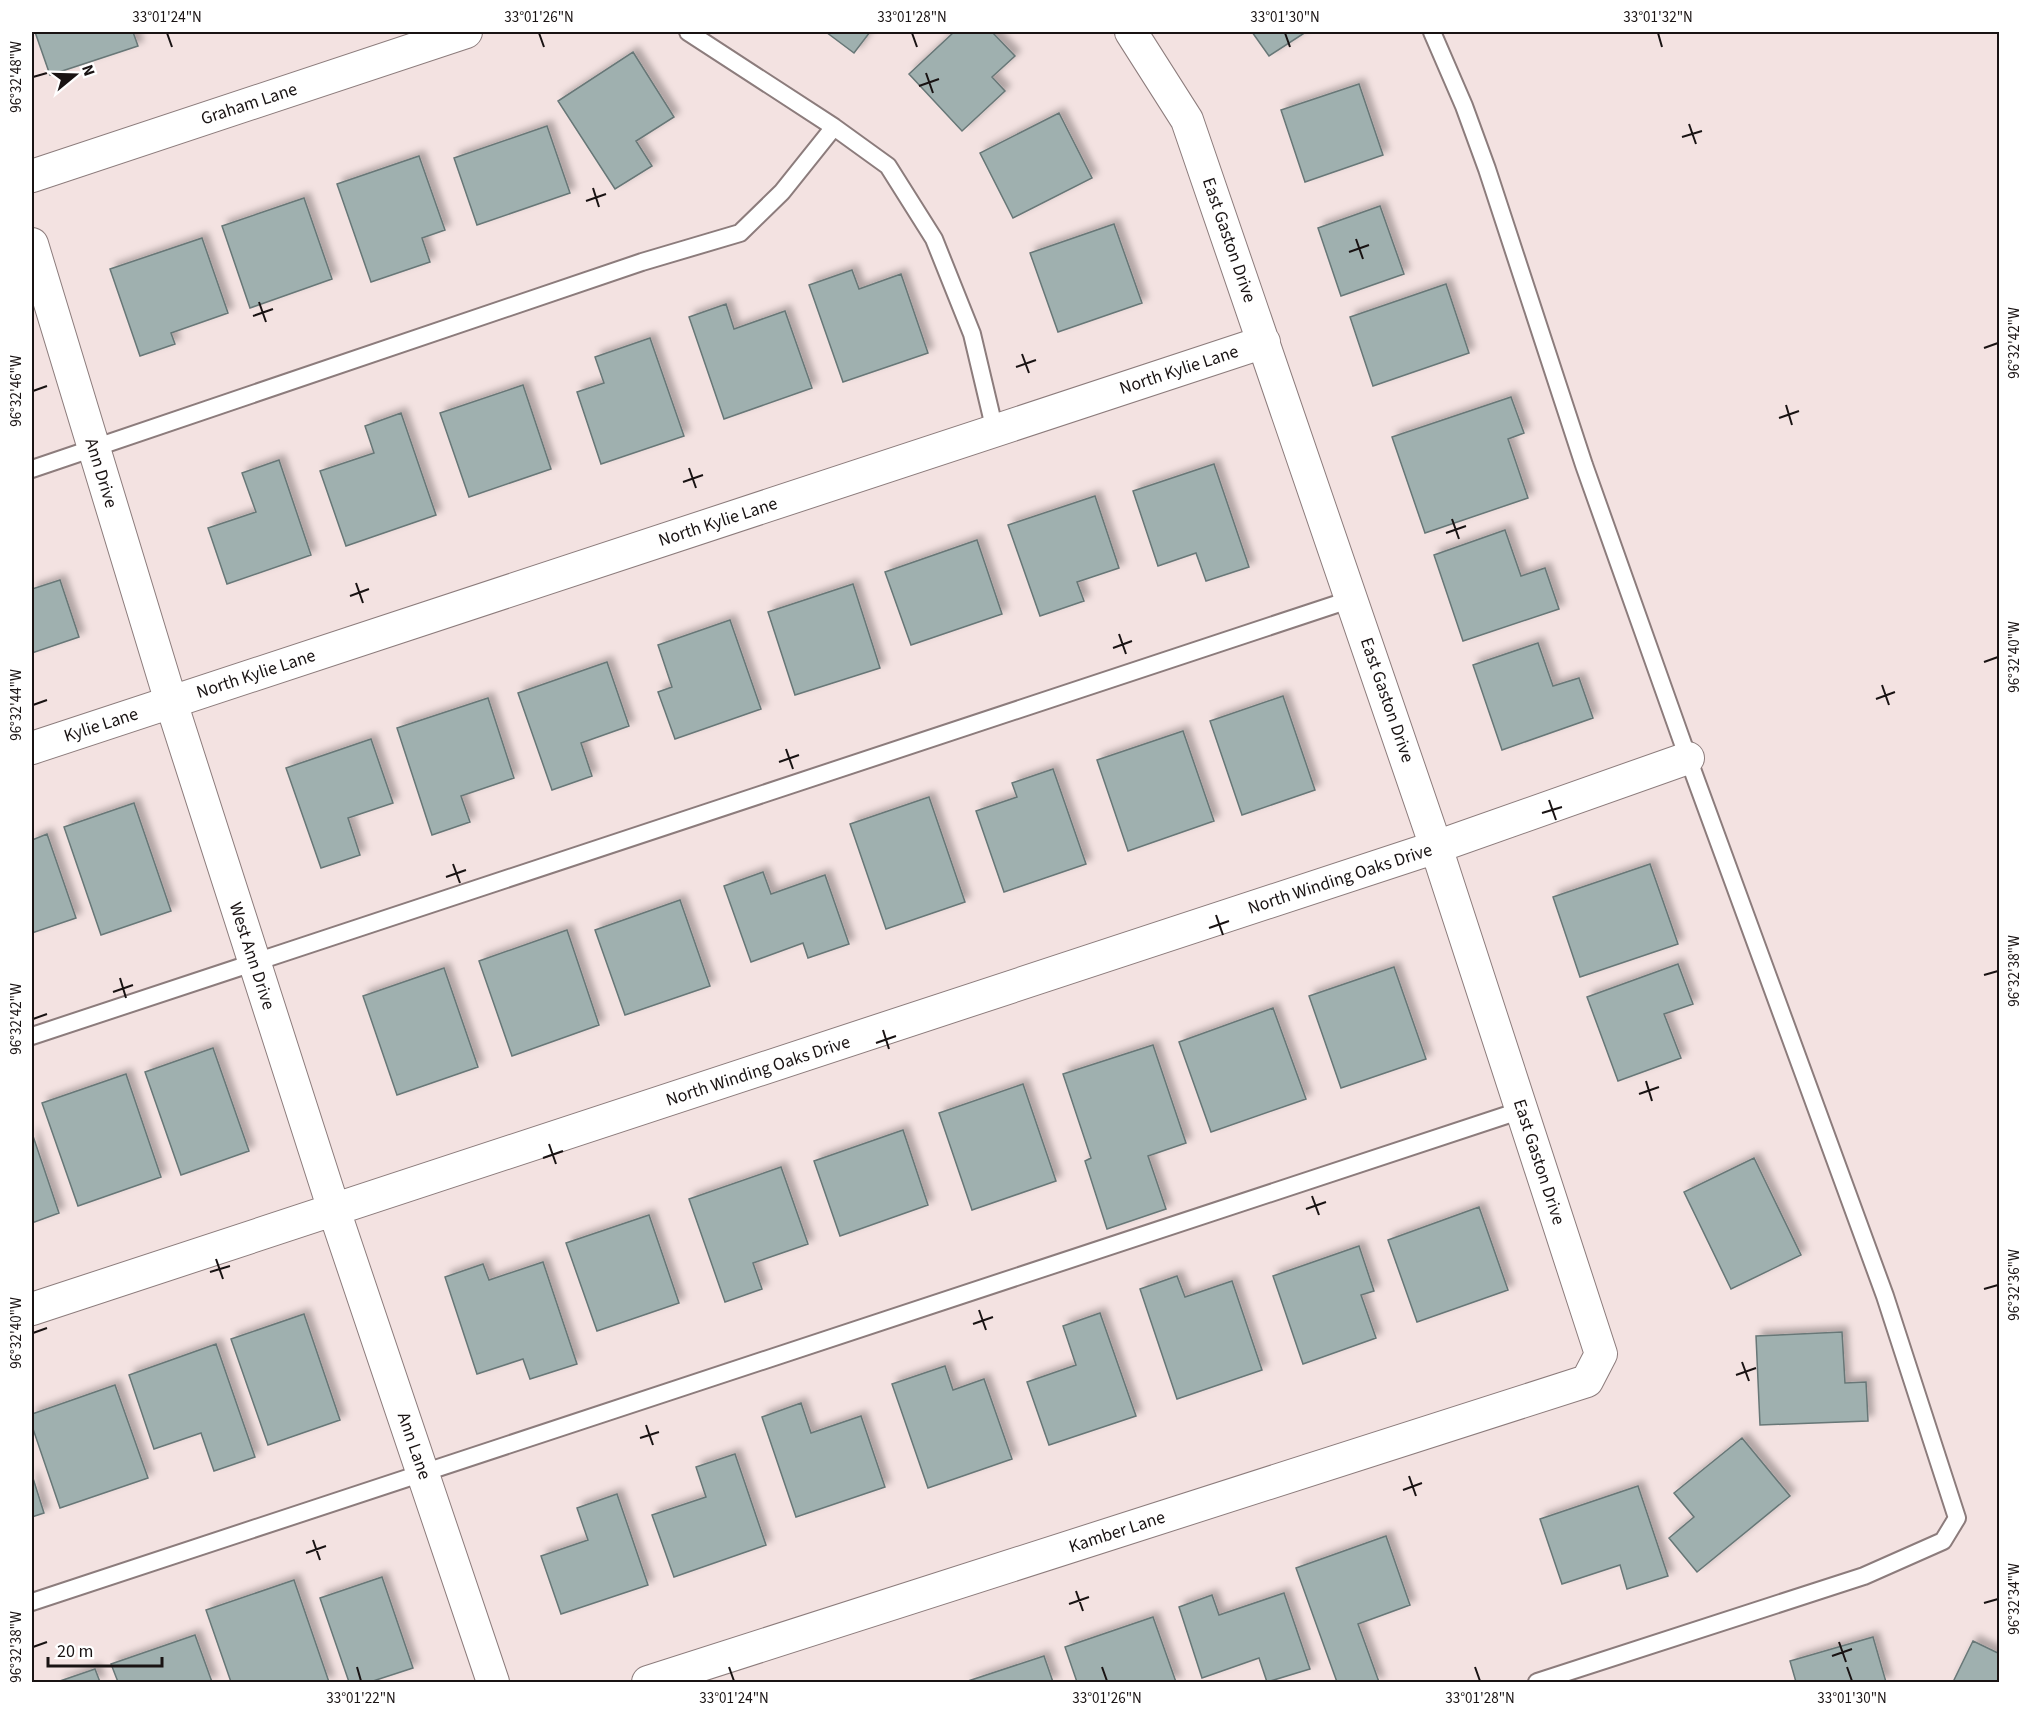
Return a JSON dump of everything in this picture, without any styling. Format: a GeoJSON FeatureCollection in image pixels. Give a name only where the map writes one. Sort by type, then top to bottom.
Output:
{"type":"FeatureCollection","features":[{"type":"Feature","properties":{"kind":"street","name":"Graham Lane"},"geometry":{"type":"LineString","coordinates":[[32,176],[466,32]]}},
{"type":"Feature","properties":{"kind":"street","name":"East Gaston Drive"},"geometry":{"type":"LineString","coordinates":[[1131,32],[1187,120],[1436,847],[1602,1354],[1587,1381]]}},
{"type":"Feature","properties":{"kind":"street","name":"Ann Drive"},"geometry":{"type":"LineString","coordinates":[[32,244],[171,702]]}},
{"type":"Feature","properties":{"kind":"street","name":"North Kylie Lane"},"geometry":{"type":"LineString","coordinates":[[171,702],[1264,342]]}},
{"type":"Feature","properties":{"kind":"street","name":"Kylie Lane"},"geometry":{"type":"LineString","coordinates":[[32,748],[171,702]]}},
{"type":"Feature","properties":{"kind":"street","name":"West Ann Drive"},"geometry":{"type":"LineString","coordinates":[[171,702],[334,1210]]}},
{"type":"Feature","properties":{"kind":"street","name":"North Winding Oaks Drive"},"geometry":{"type":"LineString","coordinates":[[32,1309],[1436,847],[1688,758]]}},
{"type":"Feature","properties":{"kind":"street","name":"Ann Lane"},"geometry":{"type":"LineString","coordinates":[[334,1210],[493,1683]]}},
{"type":"Feature","properties":{"kind":"street","name":"Kamber Lane"},"geometry":{"type":"LineString","coordinates":[[648,1683],[1587,1381]]}},
{"type":"Feature","properties":{"kind":"lane"},"geometry":{"type":"LineString","coordinates":[[688,32],[834,127],[888,166],[934,239],[972,334],[995,431]]}},
{"type":"Feature","properties":{"kind":"lane"},"geometry":{"type":"LineString","coordinates":[[1432,32],[1464,106],[1487,169],[1584,465],[1688,758],[1885,1296],[1957,1518],[1943,1541],[1864,1575],[1537,1683]]}},
{"type":"Feature","properties":{"kind":"lane"},"geometry":{"type":"LineString","coordinates":[[32,469],[642,261],[740,233],[782,192],[834,127]]}},
{"type":"Feature","properties":{"kind":"lane"},"geometry":{"type":"LineString","coordinates":[[32,1036],[1352,599]]}},
{"type":"Feature","properties":{"kind":"lane"},"geometry":{"type":"LineString","coordinates":[[32,1602],[1522,1110]]}},
{"type":"Feature","properties":{"kind":"building"},"geometry":{"type":"Polygon","coordinates":[[[35,32],[133,32],[138,46],[50,75],[35,32]]]}},
{"type":"Feature","properties":{"kind":"building"},"geometry":{"type":"Polygon","coordinates":[[[826,32],[870,32],[854,53],[826,32]]]}},
{"type":"Feature","properties":{"kind":"building"},"geometry":{"type":"Polygon","coordinates":[[[954,32],[992,32],[1015,56],[992,77],[1005,91],[962,131],[909,74],[954,32]]]}},
{"type":"Feature","properties":{"kind":"building"},"geometry":{"type":"Polygon","coordinates":[[[1252,32],[1306,32],[1269,56],[1252,32]]]}},
{"type":"Feature","properties":{"kind":"building"},"geometry":{"type":"Polygon","coordinates":[[[633,52],[674,117],[636,141],[652,166],[615,189],[558,101],[633,52]]]}},
{"type":"Feature","properties":{"kind":"building"},"geometry":{"type":"Polygon","coordinates":[[[1359,84],[1383,155],[1305,182],[1281,110],[1359,84]]]}},
{"type":"Feature","properties":{"kind":"building"},"geometry":{"type":"Polygon","coordinates":[[[1059,113],[1092,178],[1013,218],[980,153],[1059,113]]]}},
{"type":"Feature","properties":{"kind":"building"},"geometry":{"type":"Polygon","coordinates":[[[547,126],[570,193],[477,225],[454,158],[547,126]]]}},
{"type":"Feature","properties":{"kind":"building"},"geometry":{"type":"Polygon","coordinates":[[[419,156],[445,230],[422,238],[430,262],[371,282],[337,184],[419,156]]]}},
{"type":"Feature","properties":{"kind":"building"},"geometry":{"type":"Polygon","coordinates":[[[304,198],[332,279],[250,308],[222,226],[304,198]]]}},
{"type":"Feature","properties":{"kind":"building"},"geometry":{"type":"Polygon","coordinates":[[[1380,206],[1404,274],[1341,296],[1318,228],[1380,206]]]}},
{"type":"Feature","properties":{"kind":"building"},"geometry":{"type":"Polygon","coordinates":[[[1114,224],[1142,303],[1058,332],[1030,253],[1114,224]]]}},
{"type":"Feature","properties":{"kind":"building"},"geometry":{"type":"Polygon","coordinates":[[[202,238],[228,313],[171,333],[175,344],[140,356],[110,269],[202,238]]]}},
{"type":"Feature","properties":{"kind":"building"},"geometry":{"type":"Polygon","coordinates":[[[852,270],[859,289],[901,274],[928,353],[843,382],[809,285],[852,270]]]}},
{"type":"Feature","properties":{"kind":"building"},"geometry":{"type":"Polygon","coordinates":[[[1446,284],[1469,353],[1373,386],[1350,317],[1446,284]]]}},
{"type":"Feature","properties":{"kind":"building"},"geometry":{"type":"Polygon","coordinates":[[[726,304],[734,329],[785,311],[812,388],[724,419],[689,317],[726,304]]]}},
{"type":"Feature","properties":{"kind":"building"},"geometry":{"type":"Polygon","coordinates":[[[650,338],[684,436],[601,464],[577,392],[604,383],[595,357],[650,338]]]}},
{"type":"Feature","properties":{"kind":"building"},"geometry":{"type":"Polygon","coordinates":[[[523,385],[551,469],[469,497],[440,413],[523,385]]]}},
{"type":"Feature","properties":{"kind":"building"},"geometry":{"type":"Polygon","coordinates":[[[1511,397],[1524,433],[1508,439],[1528,498],[1425,533],[1392,437],[1511,397]]]}},
{"type":"Feature","properties":{"kind":"building"},"geometry":{"type":"Polygon","coordinates":[[[401,413],[436,515],[346,546],[320,471],[374,453],[365,426],[401,413]]]}},
{"type":"Feature","properties":{"kind":"building"},"geometry":{"type":"Polygon","coordinates":[[[279,460],[311,555],[227,584],[208,528],[256,512],[242,473],[279,460]]]}},
{"type":"Feature","properties":{"kind":"building"},"geometry":{"type":"Polygon","coordinates":[[[1214,464],[1249,567],[1206,581],[1196,553],[1158,566],[1133,491],[1214,464]]]}},
{"type":"Feature","properties":{"kind":"building"},"geometry":{"type":"Polygon","coordinates":[[[1095,496],[1119,568],[1077,582],[1084,601],[1040,616],[1008,525],[1095,496]]]}},
{"type":"Feature","properties":{"kind":"building"},"geometry":{"type":"Polygon","coordinates":[[[1505,530],[1521,576],[1545,568],[1559,609],[1463,641],[1434,555],[1505,530]]]}},
{"type":"Feature","properties":{"kind":"building"},"geometry":{"type":"Polygon","coordinates":[[[977,540],[1002,614],[911,645],[885,572],[977,540]]]}},
{"type":"Feature","properties":{"kind":"building"},"geometry":{"type":"Polygon","coordinates":[[[60,580],[79,637],[32,653],[32,589],[60,580]]]}},
{"type":"Feature","properties":{"kind":"building"},"geometry":{"type":"Polygon","coordinates":[[[853,584],[880,668],[795,695],[768,612],[853,584]]]}},
{"type":"Feature","properties":{"kind":"building"},"geometry":{"type":"Polygon","coordinates":[[[730,620],[761,709],[675,739],[658,692],[672,687],[658,645],[730,620]]]}},
{"type":"Feature","properties":{"kind":"building"},"geometry":{"type":"Polygon","coordinates":[[[1538,643],[1553,686],[1579,678],[1593,718],[1502,750],[1473,665],[1538,643]]]}},
{"type":"Feature","properties":{"kind":"building"},"geometry":{"type":"Polygon","coordinates":[[[607,662],[629,726],[581,743],[592,776],[552,790],[518,693],[607,662]]]}},
{"type":"Feature","properties":{"kind":"building"},"geometry":{"type":"Polygon","coordinates":[[[1283,696],[1315,790],[1242,815],[1210,721],[1283,696]]]}},
{"type":"Feature","properties":{"kind":"building"},"geometry":{"type":"Polygon","coordinates":[[[488,698],[514,778],[461,796],[470,822],[432,835],[397,728],[488,698]]]}},
{"type":"Feature","properties":{"kind":"building"},"geometry":{"type":"Polygon","coordinates":[[[1183,731],[1214,821],[1128,851],[1097,760],[1183,731]]]}},
{"type":"Feature","properties":{"kind":"building"},"geometry":{"type":"Polygon","coordinates":[[[371,739],[393,803],[348,818],[360,855],[321,868],[286,768],[371,739]]]}},
{"type":"Feature","properties":{"kind":"building"},"geometry":{"type":"Polygon","coordinates":[[[1053,769],[1086,864],[1004,892],[976,811],[1017,797],[1012,783],[1053,769]]]}},
{"type":"Feature","properties":{"kind":"building"},"geometry":{"type":"Polygon","coordinates":[[[929,797],[965,902],[886,929],[850,824],[929,797]]]}},
{"type":"Feature","properties":{"kind":"building"},"geometry":{"type":"Polygon","coordinates":[[[134,803],[171,911],[101,935],[64,827],[134,803]]]}},
{"type":"Feature","properties":{"kind":"building"},"geometry":{"type":"Polygon","coordinates":[[[47,834],[76,918],[32,933],[32,840],[47,834]]]}},
{"type":"Feature","properties":{"kind":"building"},"geometry":{"type":"Polygon","coordinates":[[[1650,864],[1678,944],[1580,977],[1553,897],[1650,864]]]}},
{"type":"Feature","properties":{"kind":"building"},"geometry":{"type":"Polygon","coordinates":[[[763,872],[771,894],[825,875],[849,944],[808,958],[803,943],[751,962],[724,886],[763,872]]]}},
{"type":"Feature","properties":{"kind":"building"},"geometry":{"type":"Polygon","coordinates":[[[680,900],[710,986],[625,1015],[595,930],[680,900]]]}},
{"type":"Feature","properties":{"kind":"building"},"geometry":{"type":"Polygon","coordinates":[[[567,930],[599,1025],[512,1056],[479,961],[567,930]]]}},
{"type":"Feature","properties":{"kind":"building"},"geometry":{"type":"Polygon","coordinates":[[[1678,964],[1693,1004],[1664,1014],[1681,1058],[1618,1081],[1587,997],[1678,964]]]}},
{"type":"Feature","properties":{"kind":"building"},"geometry":{"type":"Polygon","coordinates":[[[1394,967],[1426,1059],[1341,1088],[1309,996],[1394,967]]]}},
{"type":"Feature","properties":{"kind":"building"},"geometry":{"type":"Polygon","coordinates":[[[444,968],[478,1067],[397,1095],[363,996],[444,968]]]}},
{"type":"Feature","properties":{"kind":"building"},"geometry":{"type":"Polygon","coordinates":[[[1273,1008],[1306,1099],[1211,1132],[1179,1042],[1273,1008]]]}},
{"type":"Feature","properties":{"kind":"building"},"geometry":{"type":"Polygon","coordinates":[[[1153,1045],[1186,1143],[1148,1156],[1166,1209],[1107,1229],[1085,1161],[1091,1158],[1063,1074],[1153,1045]]]}},
{"type":"Feature","properties":{"kind":"building"},"geometry":{"type":"Polygon","coordinates":[[[213,1048],[249,1151],[181,1175],[145,1072],[213,1048]]]}},
{"type":"Feature","properties":{"kind":"building"},"geometry":{"type":"Polygon","coordinates":[[[126,1074],[161,1177],[78,1206],[42,1103],[126,1074]]]}},
{"type":"Feature","properties":{"kind":"building"},"geometry":{"type":"Polygon","coordinates":[[[1023,1084],[1056,1181],[972,1210],[939,1113],[1023,1084]]]}},
{"type":"Feature","properties":{"kind":"building"},"geometry":{"type":"Polygon","coordinates":[[[903,1130],[928,1205],[840,1236],[814,1161],[903,1130]]]}},
{"type":"Feature","properties":{"kind":"building"},"geometry":{"type":"Polygon","coordinates":[[[32,1133],[59,1213],[32,1223],[32,1133]]]}},
{"type":"Feature","properties":{"kind":"building"},"geometry":{"type":"Polygon","coordinates":[[[1754,1158],[1801,1255],[1731,1289],[1684,1192],[1754,1158]]]}},
{"type":"Feature","properties":{"kind":"building"},"geometry":{"type":"Polygon","coordinates":[[[781,1167],[808,1244],[753,1263],[762,1289],[725,1302],[689,1199],[781,1167]]]}},
{"type":"Feature","properties":{"kind":"building"},"geometry":{"type":"Polygon","coordinates":[[[1479,1207],[1508,1290],[1417,1322],[1388,1240],[1479,1207]]]}},
{"type":"Feature","properties":{"kind":"building"},"geometry":{"type":"Polygon","coordinates":[[[649,1215],[679,1303],[597,1331],[566,1243],[649,1215]]]}},
{"type":"Feature","properties":{"kind":"building"},"geometry":{"type":"Polygon","coordinates":[[[1359,1246],[1374,1291],[1361,1295],[1376,1338],[1303,1364],[1273,1276],[1359,1246]]]}},
{"type":"Feature","properties":{"kind":"building"},"geometry":{"type":"Polygon","coordinates":[[[543,1262],[577,1364],[530,1379],[523,1359],[477,1374],[445,1277],[483,1264],[489,1280],[543,1262]]]}},
{"type":"Feature","properties":{"kind":"building"},"geometry":{"type":"Polygon","coordinates":[[[1177,1276],[1185,1297],[1232,1281],[1262,1370],[1177,1399],[1140,1289],[1177,1276]]]}},
{"type":"Feature","properties":{"kind":"building"},"geometry":{"type":"Polygon","coordinates":[[[1100,1313],[1136,1416],[1049,1445],[1027,1382],[1076,1365],[1063,1326],[1100,1313]]]}},
{"type":"Feature","properties":{"kind":"building"},"geometry":{"type":"Polygon","coordinates":[[[304,1314],[340,1420],[268,1445],[231,1339],[304,1314]]]}},
{"type":"Feature","properties":{"kind":"building"},"geometry":{"type":"Polygon","coordinates":[[[1842,1332],[1845,1383],[1866,1382],[1868,1421],[1760,1425],[1756,1336],[1842,1332]]]}},
{"type":"Feature","properties":{"kind":"building"},"geometry":{"type":"Polygon","coordinates":[[[216,1344],[255,1457],[214,1471],[201,1433],[154,1449],[129,1375],[216,1344]]]}},
{"type":"Feature","properties":{"kind":"building"},"geometry":{"type":"Polygon","coordinates":[[[945,1366],[953,1390],[984,1379],[1012,1459],[928,1488],[892,1384],[945,1366]]]}},
{"type":"Feature","properties":{"kind":"building"},"geometry":{"type":"Polygon","coordinates":[[[115,1385],[148,1478],[60,1508],[32,1426],[32,1414],[115,1385]]]}},
{"type":"Feature","properties":{"kind":"building"},"geometry":{"type":"Polygon","coordinates":[[[801,1403],[811,1433],[861,1416],[885,1487],[796,1517],[762,1417],[801,1403]]]}},
{"type":"Feature","properties":{"kind":"building"},"geometry":{"type":"Polygon","coordinates":[[[1742,1438],[1790,1496],[1697,1572],[1669,1538],[1694,1517],[1674,1493],[1742,1438]]]}},
{"type":"Feature","properties":{"kind":"building"},"geometry":{"type":"Polygon","coordinates":[[[735,1454],[766,1545],[674,1577],[652,1515],[706,1497],[696,1467],[735,1454]]]}},
{"type":"Feature","properties":{"kind":"building"},"geometry":{"type":"Polygon","coordinates":[[[32,1475],[44,1513],[32,1517],[32,1475]]]}},
{"type":"Feature","properties":{"kind":"building"},"geometry":{"type":"Polygon","coordinates":[[[1638,1486],[1668,1576],[1627,1589],[1620,1565],[1562,1584],[1540,1519],[1638,1486]]]}},
{"type":"Feature","properties":{"kind":"building"},"geometry":{"type":"Polygon","coordinates":[[[617,1494],[648,1585],[561,1614],[541,1556],[588,1540],[577,1508],[617,1494]]]}},
{"type":"Feature","properties":{"kind":"building"},"geometry":{"type":"Polygon","coordinates":[[[1386,1536],[1410,1605],[1358,1624],[1379,1682],[1337,1682],[1296,1568],[1386,1536]]]}},
{"type":"Feature","properties":{"kind":"building"},"geometry":{"type":"Polygon","coordinates":[[[382,1577],[413,1668],[370,1682],[349,1682],[320,1598],[382,1577]]]}},
{"type":"Feature","properties":{"kind":"building"},"geometry":{"type":"Polygon","coordinates":[[[294,1580],[329,1682],[231,1682],[206,1610],[294,1580]]]}},
{"type":"Feature","properties":{"kind":"building"},"geometry":{"type":"Polygon","coordinates":[[[1284,1593],[1310,1669],[1267,1682],[1259,1658],[1202,1678],[1179,1607],[1212,1595],[1219,1615],[1284,1593]]]}},
{"type":"Feature","properties":{"kind":"building"},"geometry":{"type":"Polygon","coordinates":[[[1153,1617],[1176,1682],[1077,1682],[1065,1647],[1153,1617]]]}},
{"type":"Feature","properties":{"kind":"building"},"geometry":{"type":"Polygon","coordinates":[[[195,1635],[212,1682],[118,1682],[111,1664],[195,1635]]]}},
{"type":"Feature","properties":{"kind":"building"},"geometry":{"type":"Polygon","coordinates":[[[1873,1637],[1886,1682],[1796,1682],[1790,1661],[1873,1637]]]}},
{"type":"Feature","properties":{"kind":"building"},"geometry":{"type":"Polygon","coordinates":[[[1973,1641],[2000,1654],[2000,1682],[1953,1682],[1973,1641]]]}},
{"type":"Feature","properties":{"kind":"building"},"geometry":{"type":"Polygon","coordinates":[[[1044,1656],[1053,1682],[965,1682],[1044,1656]]]}},
{"type":"Feature","properties":{"kind":"building"},"geometry":{"type":"Polygon","coordinates":[[[95,1669],[100,1682],[57,1682],[95,1669]]]}}]}
